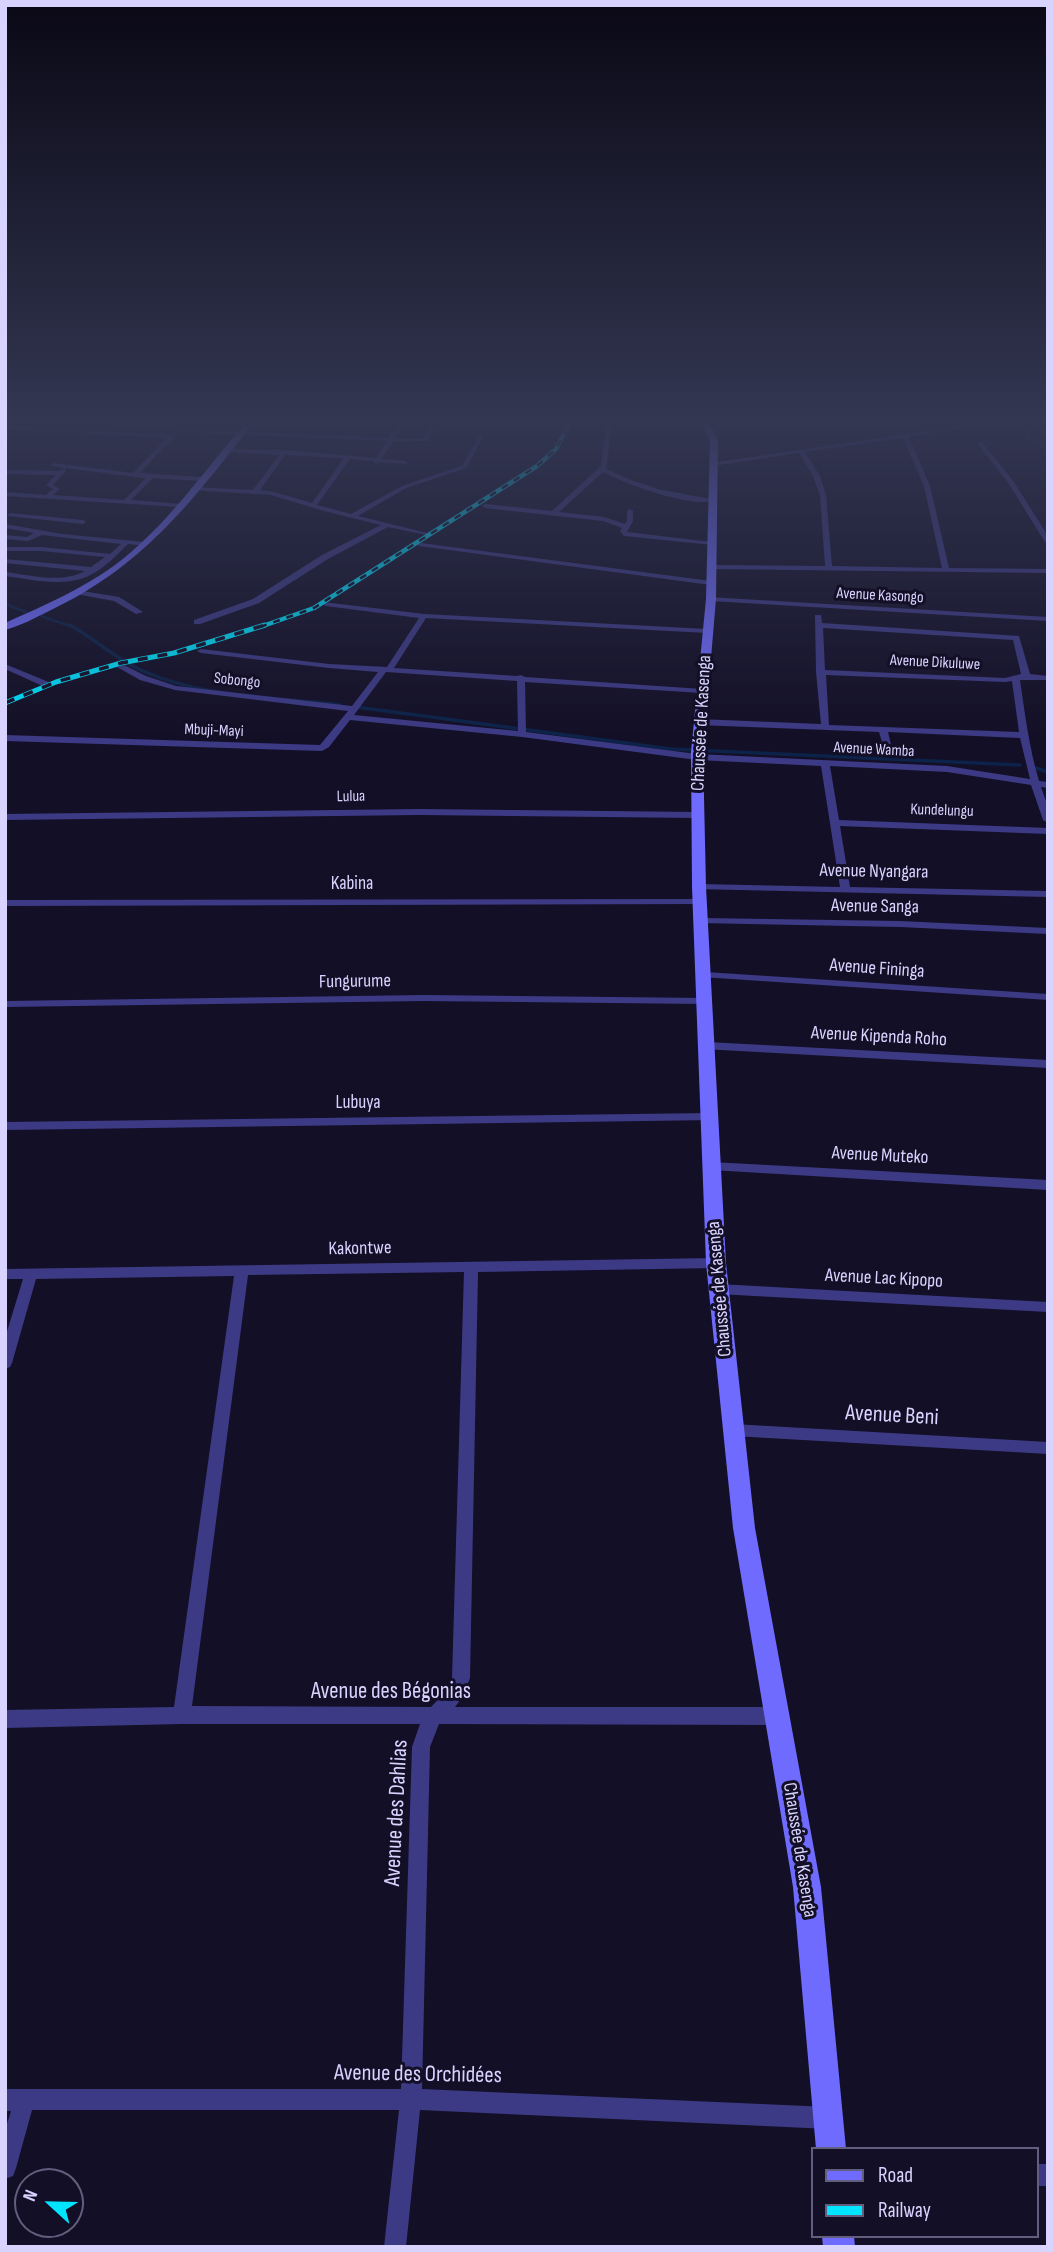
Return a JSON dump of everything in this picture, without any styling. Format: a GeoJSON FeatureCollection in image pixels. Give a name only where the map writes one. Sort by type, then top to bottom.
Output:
{"type":"FeatureCollection","features":[{"type":"Feature","properties":{"kind":"main road"},"geometry":{"type":"LineString","coordinates":[[5,627],[79,592],[121,565],[156,531]]}},
{"type":"Feature","properties":{"kind":"main road","name":"Chaussée de Kasenga"},"geometry":{"type":"LineString","coordinates":[[712,531],[710,599],[697,752],[700,903],[716,1263],[744,1528],[807,1887],[831,2147]]}},
{"type":"Feature","properties":{"kind":"street"},"geometry":{"type":"LineString","coordinates":[[36,531],[145,544]]}},
{"type":"Feature","properties":{"kind":"street"},"geometry":{"type":"LineString","coordinates":[[62,536],[69,531]]}},
{"type":"Feature","properties":{"kind":"street"},"geometry":{"type":"LineString","coordinates":[[197,622],[256,601],[325,557],[375,531]]}},
{"type":"Feature","properties":{"kind":"street"},"geometry":{"type":"LineString","coordinates":[[413,531],[425,534]]}},
{"type":"Feature","properties":{"kind":"street"},"geometry":{"type":"LineString","coordinates":[[624,531],[627,535],[711,544]]}},
{"type":"Feature","properties":{"kind":"street"},"geometry":{"type":"LineString","coordinates":[[825,531],[824,548],[828,569]]}},
{"type":"Feature","properties":{"kind":"street"},"geometry":{"type":"LineString","coordinates":[[937,531],[946,570]]}},
{"type":"Feature","properties":{"kind":"street"},"geometry":{"type":"LineString","coordinates":[[5,537],[31,539],[42,532]]}},
{"type":"Feature","properties":{"kind":"street"},"geometry":{"type":"LineString","coordinates":[[5,574],[68,581],[80,579],[95,570],[127,542]]}},
{"type":"Feature","properties":{"kind":"street"},"geometry":{"type":"LineString","coordinates":[[421,545],[711,583]]}},
{"type":"Feature","properties":{"kind":"street"},"geometry":{"type":"LineString","coordinates":[[5,549],[112,556]]}},
{"type":"Feature","properties":{"kind":"street"},"geometry":{"type":"LineString","coordinates":[[5,561],[95,570]]}},
{"type":"Feature","properties":{"kind":"street"},"geometry":{"type":"LineString","coordinates":[[711,567],[1048,571]]}},
{"type":"Feature","properties":{"kind":"street"},"geometry":{"type":"LineString","coordinates":[[79,592],[116,599],[139,612]]}},
{"type":"Feature","properties":{"kind":"street","name":"Avenue Kasongo"},"geometry":{"type":"LineString","coordinates":[[710,599],[1048,619]]}},
{"type":"Feature","properties":{"kind":"street"},"geometry":{"type":"LineString","coordinates":[[326,604],[424,616],[707,631]]}},
{"type":"Feature","properties":{"kind":"street"},"geometry":{"type":"LineString","coordinates":[[817,607],[825,727]]}},
{"type":"Feature","properties":{"kind":"street","name":"Mbuji-Mayi"},"geometry":{"type":"LineString","coordinates":[[5,738],[322,748],[386,670],[424,616]]}},
{"type":"Feature","properties":{"kind":"street"},"geometry":{"type":"LineString","coordinates":[[818,625],[1016,638],[1026,676]]}},
{"type":"Feature","properties":{"kind":"street"},"geometry":{"type":"LineString","coordinates":[[201,651],[282,662],[702,691]]}},
{"type":"Feature","properties":{"kind":"street"},"geometry":{"type":"LineString","coordinates":[[5,666],[48,685]]}},
{"type":"Feature","properties":{"kind":"street","name":"Sobongo"},"geometry":{"type":"LineString","coordinates":[[121,667],[143,678],[175,688],[350,713]]}},
{"type":"Feature","properties":{"kind":"street","name":"Avenue Dikuluwe"},"geometry":{"type":"LineString","coordinates":[[820,672],[1016,680],[1026,676],[1048,678]]}},
{"type":"Feature","properties":{"kind":"street"},"geometry":{"type":"LineString","coordinates":[[521,677],[522,734]]}},
{"type":"Feature","properties":{"kind":"street"},"geometry":{"type":"LineString","coordinates":[[1016,680],[1021,735],[1048,820]]}},
{"type":"Feature","properties":{"kind":"street","name":"Avenue Wamba"},"geometry":{"type":"LineString","coordinates":[[350,713],[697,752],[825,763],[947,769],[1048,785]]}},
{"type":"Feature","properties":{"kind":"street"},"geometry":{"type":"LineString","coordinates":[[698,722],[1021,735]]}},
{"type":"Feature","properties":{"kind":"street"},"geometry":{"type":"LineString","coordinates":[[884,729],[888,749]]}},
{"type":"Feature","properties":{"kind":"street"},"geometry":{"type":"LineString","coordinates":[[825,763],[845,889]]}},
{"type":"Feature","properties":{"kind":"street","name":"Lulua"},"geometry":{"type":"LineString","coordinates":[[5,817],[419,811],[698,815]]}},
{"type":"Feature","properties":{"kind":"street","name":"Kundelungu"},"geometry":{"type":"LineString","coordinates":[[835,823],[1048,831]]}},
{"type":"Feature","properties":{"kind":"street","name":"Avenue Nyangara"},"geometry":{"type":"LineString","coordinates":[[700,903],[845,889],[1048,894]]}},
{"type":"Feature","properties":{"kind":"street","name":"Kabina"},"geometry":{"type":"LineString","coordinates":[[5,904],[700,903]]}},
{"type":"Feature","properties":{"kind":"street","name":"Avenue Sanga"},"geometry":{"type":"LineString","coordinates":[[700,903],[900,924],[1048,931]]}},
{"type":"Feature","properties":{"kind":"street","name":"Avenue Fininga"},"geometry":{"type":"LineString","coordinates":[[705,975],[1048,998]]}},
{"type":"Feature","properties":{"kind":"street","name":"Fungurume"},"geometry":{"type":"LineString","coordinates":[[5,1004],[424,998],[705,1001]]}},
{"type":"Feature","properties":{"kind":"street","name":"Avenue Kipenda Roho"},"geometry":{"type":"LineString","coordinates":[[707,1045],[1048,1064]]}},
{"type":"Feature","properties":{"kind":"street","name":"Lubuya"},"geometry":{"type":"LineString","coordinates":[[5,1126],[711,1117]]}},
{"type":"Feature","properties":{"kind":"street","name":"Avenue Muteko"},"geometry":{"type":"LineString","coordinates":[[711,1166],[1048,1185]]}},
{"type":"Feature","properties":{"kind":"street","name":"Kakontwe"},"geometry":{"type":"LineString","coordinates":[[5,1275],[716,1263]]}},
{"type":"Feature","properties":{"kind":"street","name":"Avenue des Dahlias"},"geometry":{"type":"LineString","coordinates":[[395,2247],[411,2098],[421,1747],[434,1716],[455,1694],[461,1678],[471,1266]]}},
{"type":"Feature","properties":{"kind":"street"},"geometry":{"type":"LineString","coordinates":[[182,1715],[242,1270]]}},
{"type":"Feature","properties":{"kind":"street"},"geometry":{"type":"LineString","coordinates":[[5,1363],[31,1274]]}},
{"type":"Feature","properties":{"kind":"street","name":"Avenue Lac Kipopo"},"geometry":{"type":"LineString","coordinates":[[718,1289],[1048,1307]]}},
{"type":"Feature","properties":{"kind":"street","name":"Avenue Beni"},"geometry":{"type":"LineString","coordinates":[[733,1430],[1048,1448]]}},
{"type":"Feature","properties":{"kind":"street","name":"Avenue des Bégonias"},"geometry":{"type":"LineString","coordinates":[[5,1718],[182,1715],[776,1716]]}},
{"type":"Feature","properties":{"kind":"street","name":"Avenue des Orchidées"},"geometry":{"type":"LineString","coordinates":[[15,2099],[411,2098],[829,2118]]}},
{"type":"Feature","properties":{"kind":"street"},"geometry":{"type":"LineString","coordinates":[[5,2168],[15,2099]]}},
{"type":"Feature","properties":{"kind":"waterway"},"geometry":{"type":"LineString","coordinates":[[5,604],[26,612]]}},
{"type":"Feature","properties":{"kind":"waterway"},"geometry":{"type":"LineString","coordinates":[[41,616],[73,627]]}},
{"type":"Feature","properties":{"kind":"waterway"},"geometry":{"type":"LineString","coordinates":[[73,627],[124,661],[166,680],[215,692],[340,705]]}},
{"type":"Feature","properties":{"kind":"waterway"},"geometry":{"type":"LineString","coordinates":[[356,707],[671,749],[1020,765]]}},
{"type":"Feature","properties":{"kind":"waterway"},"geometry":{"type":"LineString","coordinates":[[1032,767],[1048,772]]}},
{"type":"Feature","properties":{"kind":"railway"},"geometry":{"type":"LineString","coordinates":[[260,627],[314,608],[435,531]]}},
{"type":"Feature","properties":{"kind":"railway"},"geometry":{"type":"LineString","coordinates":[[5,703],[56,682],[121,663],[174,653],[265,625]]}}]}
